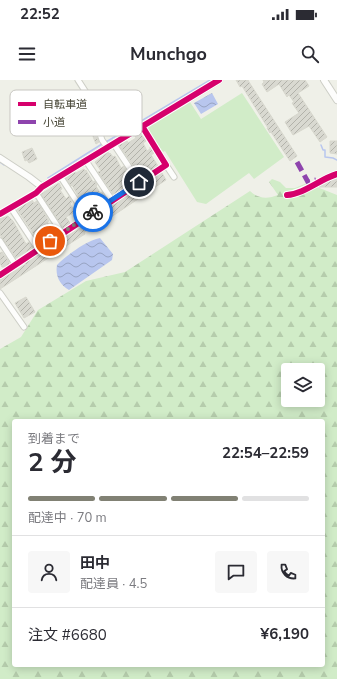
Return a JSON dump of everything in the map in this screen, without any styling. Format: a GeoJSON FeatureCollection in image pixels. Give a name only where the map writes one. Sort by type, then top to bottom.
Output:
{"type":"FeatureCollection","features":[{"type":"Feature","properties":{"kind":"street"},"geometry":{"type":"LineString","coordinates":[[78,80],[84,90]]}},
{"type":"Feature","properties":{"kind":"street"},"geometry":{"type":"LineString","coordinates":[[174,177],[142,126],[219,80]]}},
{"type":"Feature","properties":{"kind":"street"},"geometry":{"type":"LineString","coordinates":[[324,80],[337,100]]}},
{"type":"Feature","properties":{"kind":"street"},"geometry":{"type":"LineString","coordinates":[[101,136],[107,147]]}},
{"type":"Feature","properties":{"kind":"street"},"geometry":{"type":"LineString","coordinates":[[0,214],[36,193],[42,187],[125,136]]}},
{"type":"Feature","properties":{"kind":"street"},"geometry":{"type":"LineString","coordinates":[[113,143],[139,182]]}},
{"type":"Feature","properties":{"kind":"street"},"geometry":{"type":"LineString","coordinates":[[0,158],[29,176],[42,187]]}},
{"type":"Feature","properties":{"kind":"street"},"geometry":{"type":"LineString","coordinates":[[86,161],[112,200]]}},
{"type":"Feature","properties":{"kind":"street"},"geometry":{"type":"LineString","coordinates":[[0,275],[166,165]]}},
{"type":"Feature","properties":{"kind":"street"},"geometry":{"type":"LineString","coordinates":[[287,195],[304,191],[314,184],[337,174]]}},
{"type":"Feature","properties":{"kind":"street"},"geometry":{"type":"LineString","coordinates":[[60,176],[87,217]]}},
{"type":"Feature","properties":{"kind":"street"},"geometry":{"type":"LineString","coordinates":[[36,193],[62,233]]}},
{"type":"Feature","properties":{"kind":"street"},"geometry":{"type":"LineString","coordinates":[[11,208],[38,249]]}},
{"type":"Feature","properties":{"kind":"street"},"geometry":{"type":"LineString","coordinates":[[0,241],[15,264]]}},
{"type":"Feature","properties":{"kind":"street"},"geometry":{"type":"LineString","coordinates":[[0,293],[24,327]]}},
{"type":"Feature","properties":{"kind":"green space"},"geometry":{"type":"Polygon","coordinates":[[[242,93],[284,157],[254,179],[249,173],[206,204],[197,202],[165,151],[163,152],[147,128],[190,102],[201,119],[242,93]]]}},
{"type":"Feature","properties":{"kind":"green space"},"geometry":{"type":"Polygon","coordinates":[[[272,179],[280,182],[286,188],[295,188],[307,183],[337,195],[337,679],[0,679],[0,349],[21,337],[38,310],[86,281],[125,272],[250,191],[256,196],[263,198],[278,195],[269,182],[272,179]]]}},
{"type":"Feature","properties":{"kind":"water"},"geometry":{"type":"Polygon","coordinates":[[[212,93],[218,104],[201,114],[194,103],[212,93]]]}},
{"type":"Feature","properties":{"kind":"water"},"geometry":{"type":"Polygon","coordinates":[[[100,238],[113,254],[112,260],[69,290],[63,286],[57,273],[57,265],[77,249],[100,238]]]}},
{"type":"Feature","properties":{"kind":"building"},"geometry":{"type":"Polygon","coordinates":[[[236,80],[248,80],[297,156],[290,161],[271,132],[270,133],[242,86],[240,87],[236,80]]]}},
{"type":"Feature","properties":{"kind":"building"},"geometry":{"type":"Polygon","coordinates":[[[263,80],[305,80],[309,86],[298,93],[327,137],[320,142],[309,126],[293,135],[285,122],[299,113],[292,103],[294,102],[289,95],[287,97],[279,84],[267,92],[262,84],[264,82],[263,80]]]}},
{"type":"Feature","properties":{"kind":"building"},"geometry":{"type":"Polygon","coordinates":[[[93,136],[97,136],[99,142],[96,144],[93,136]]]}},
{"type":"Feature","properties":{"kind":"building"},"geometry":{"type":"Polygon","coordinates":[[[135,136],[142,136],[146,141],[143,143],[147,151],[150,147],[154,153],[151,155],[158,166],[141,177],[119,145],[127,141],[128,143],[136,138],[135,136]]]}},
{"type":"Feature","properties":{"kind":"building"},"geometry":{"type":"Polygon","coordinates":[[[330,141],[337,141],[337,154],[330,153],[330,141]]]}},
{"type":"Feature","properties":{"kind":"building"},"geometry":{"type":"Polygon","coordinates":[[[32,148],[37,159],[29,163],[27,160],[25,161],[22,152],[32,148]]]}},
{"type":"Feature","properties":{"kind":"building"},"geometry":{"type":"Polygon","coordinates":[[[108,152],[113,157],[115,156],[121,168],[124,166],[125,171],[132,183],[114,194],[98,172],[101,171],[95,162],[108,152]]]}},
{"type":"Feature","properties":{"kind":"building"},"geometry":{"type":"Polygon","coordinates":[[[84,169],[93,182],[95,181],[100,193],[102,192],[105,197],[103,198],[104,201],[89,212],[81,198],[80,199],[66,178],[75,172],[76,173],[84,169]]]}},
{"type":"Feature","properties":{"kind":"building"},"geometry":{"type":"Polygon","coordinates":[[[162,173],[166,180],[152,189],[147,182],[162,173]]]}},
{"type":"Feature","properties":{"kind":"building"},"geometry":{"type":"Polygon","coordinates":[[[337,179],[337,187],[319,187],[332,180],[337,179]]]}},
{"type":"Feature","properties":{"kind":"building"},"geometry":{"type":"Polygon","coordinates":[[[59,183],[62,189],[60,190],[66,199],[69,196],[72,202],[70,204],[75,212],[66,217],[70,223],[63,228],[41,194],[59,183]]]}},
{"type":"Feature","properties":{"kind":"building"},"geometry":{"type":"Polygon","coordinates":[[[137,189],[141,197],[102,223],[84,232],[85,234],[66,246],[62,239],[84,226],[83,225],[137,189]]]}},
{"type":"Feature","properties":{"kind":"building"},"geometry":{"type":"Polygon","coordinates":[[[32,200],[34,203],[37,201],[49,221],[47,222],[55,234],[40,244],[17,209],[32,200]]]}},
{"type":"Feature","properties":{"kind":"building"},"geometry":{"type":"Polygon","coordinates":[[[8,216],[13,221],[26,244],[29,242],[33,248],[16,258],[0,235],[0,218],[8,216]]]}},
{"type":"Feature","properties":{"kind":"building"},"geometry":{"type":"Polygon","coordinates":[[[49,249],[53,255],[0,289],[0,280],[42,252],[49,249]]]}},
{"type":"Feature","properties":{"kind":"building"},"geometry":{"type":"Polygon","coordinates":[[[2,252],[9,262],[9,264],[4,267],[2,267],[0,263],[0,253],[2,252]]]}},
{"type":"Feature","properties":{"kind":"building"},"geometry":{"type":"Polygon","coordinates":[[[26,297],[35,312],[24,318],[15,303],[26,297]]]}},
{"type":"Feature","properties":{"kind":"waterway"},"geometry":{"type":"LineString","coordinates":[[142,121],[210,80]]}},
{"type":"Feature","properties":{"kind":"waterway"},"geometry":{"type":"LineString","coordinates":[[106,142],[116,136]]}},
{"type":"Feature","properties":{"kind":"waterway"},"geometry":{"type":"LineString","coordinates":[[48,178],[102,144]]}},
{"type":"Feature","properties":{"kind":"waterway"},"geometry":{"type":"LineString","coordinates":[[321,145],[323,150],[325,150],[325,157],[337,160]]}},
{"type":"Feature","properties":{"kind":"waterway"},"geometry":{"type":"LineString","coordinates":[[0,162],[4,165]]}},
{"type":"Feature","properties":{"kind":"marked path"},"geometry":{"type":"LineString","coordinates":[[297,162],[308,182],[316,180]]}},
{"type":"Feature","properties":{"kind":"cycle path"},"geometry":{"type":"LineString","coordinates":[[142,127],[219,80]]}},
{"type":"Feature","properties":{"kind":"cycle path"},"geometry":{"type":"LineString","coordinates":[[0,275],[166,165],[142,126]]}},
{"type":"Feature","properties":{"kind":"cycle path"},"geometry":{"type":"LineString","coordinates":[[0,214],[126,136]]}},
{"type":"Feature","properties":{"kind":"cycle path"},"geometry":{"type":"LineString","coordinates":[[287,195],[300,192],[337,174]]}},
{"type":"Feature","properties":{"kind":"way so far"},"geometry":{"type":"LineString","coordinates":[[50,241],[93,212]]}},
{"type":"Feature","properties":{"kind":"route"},"geometry":{"type":"LineString","coordinates":[[93,212],[139,182]]}}]}
